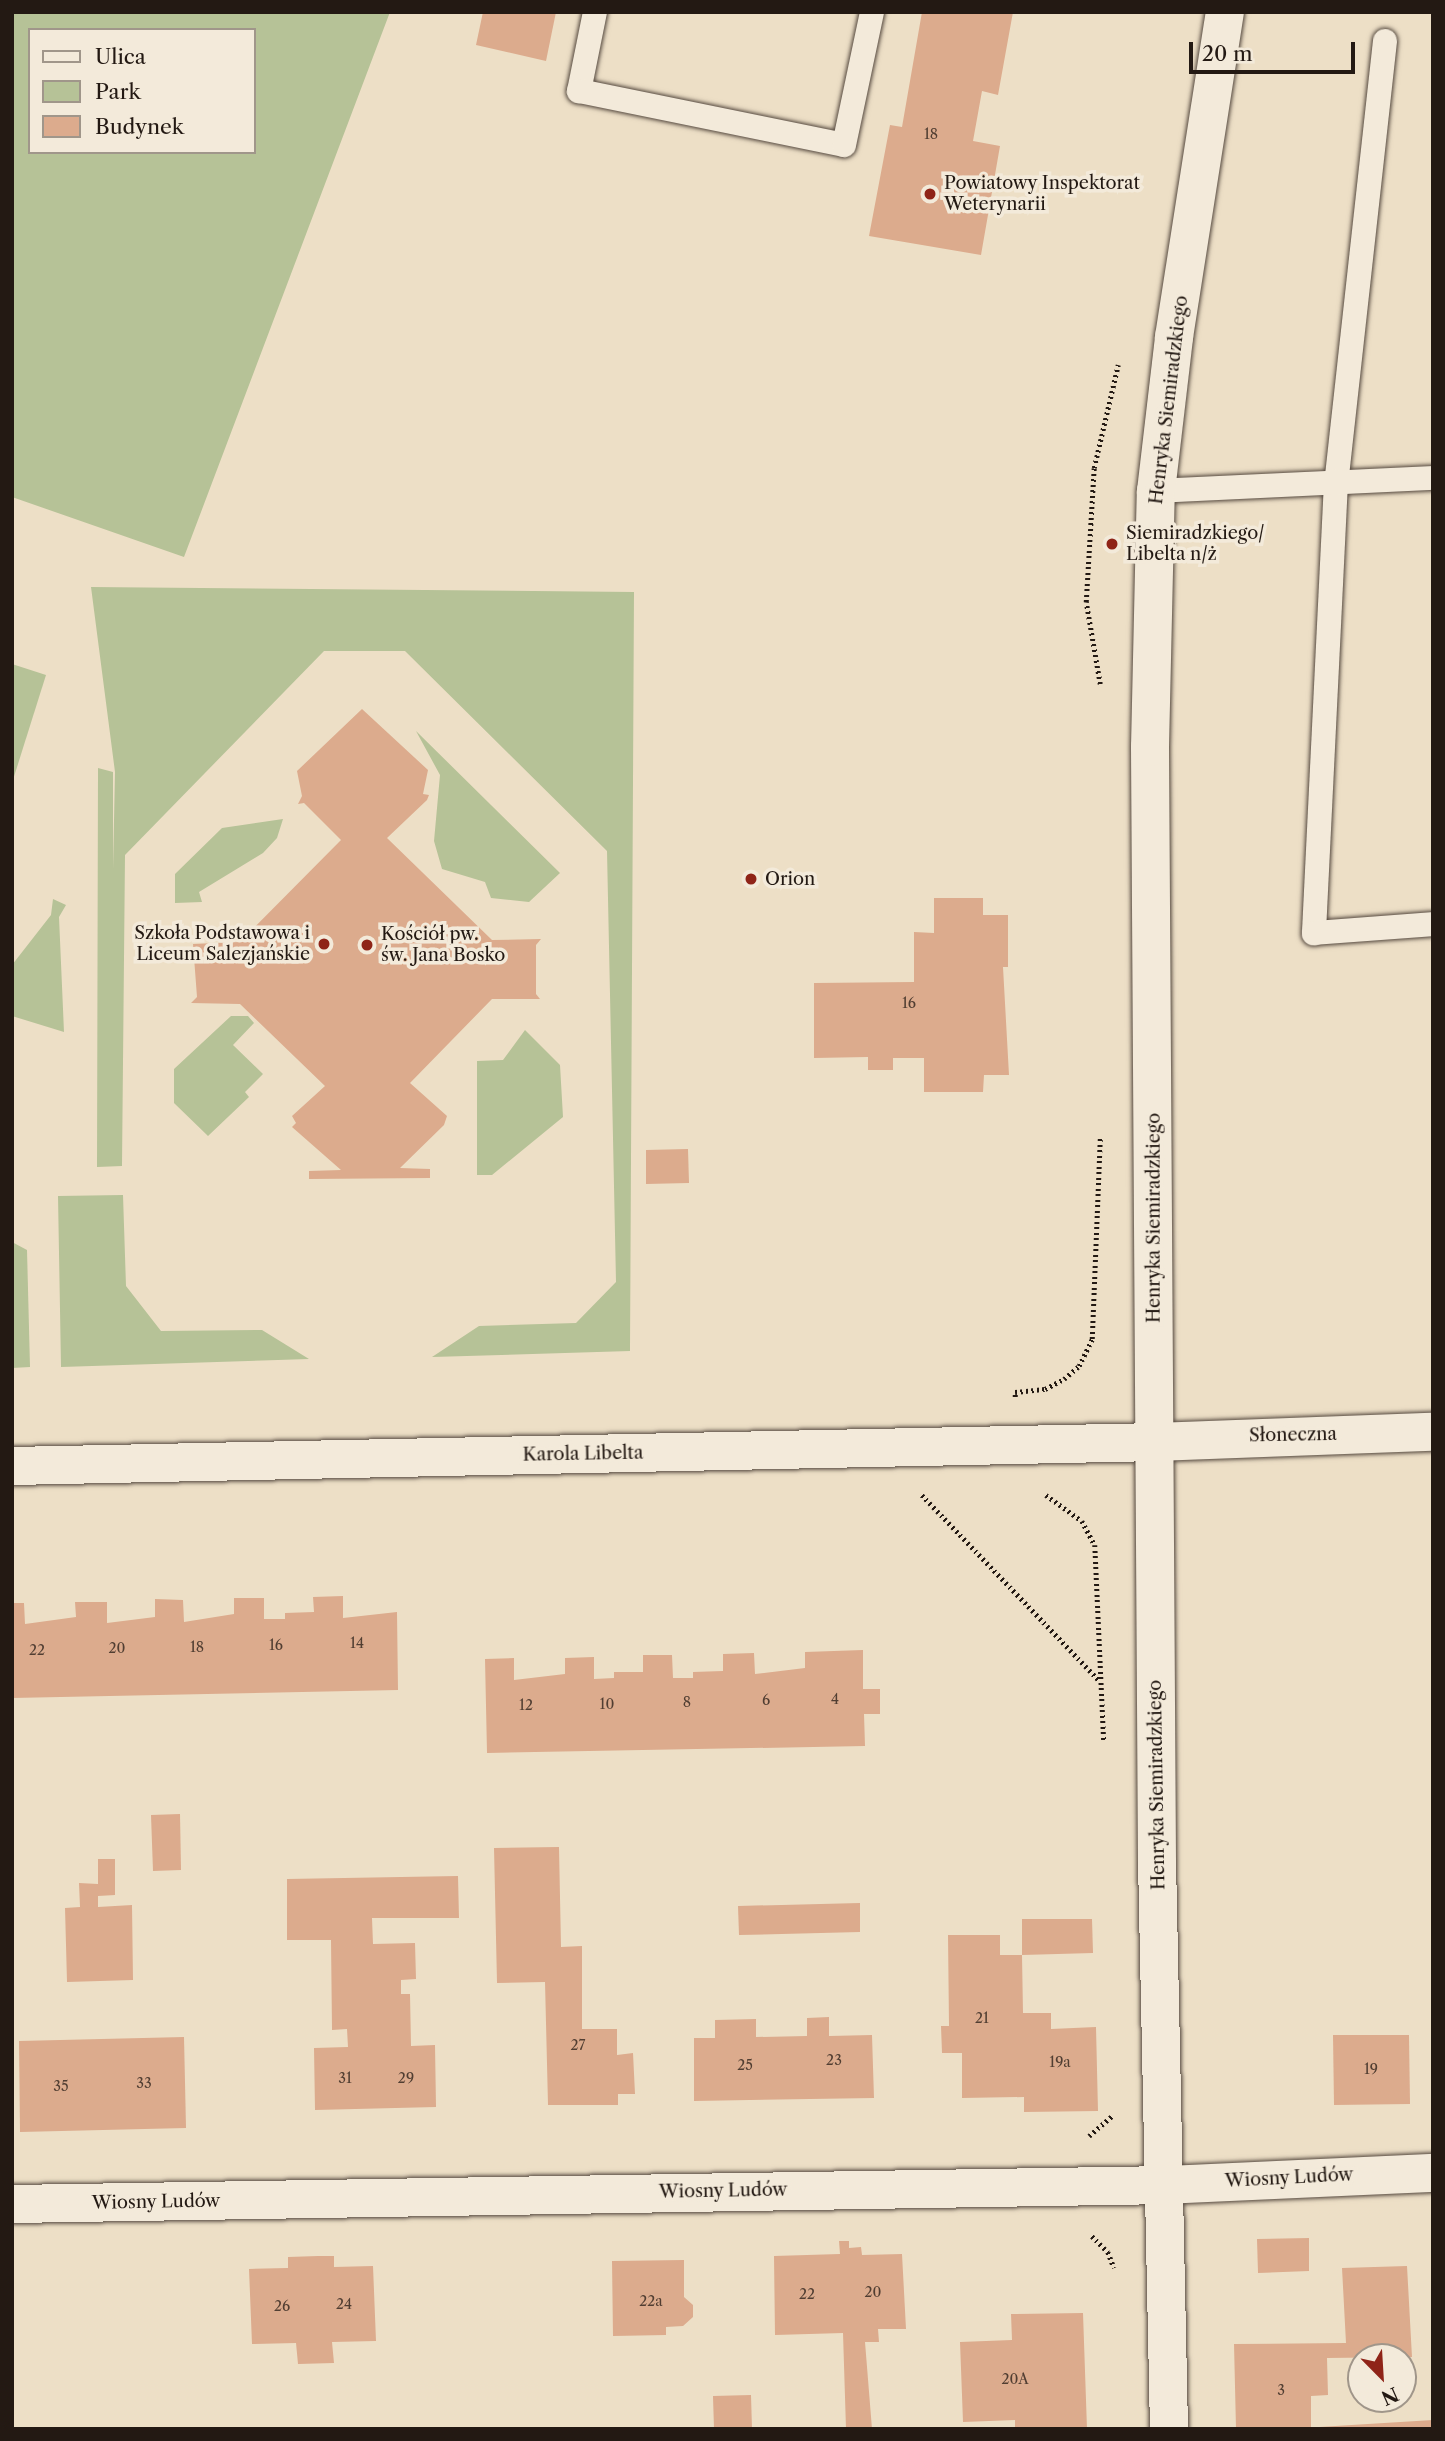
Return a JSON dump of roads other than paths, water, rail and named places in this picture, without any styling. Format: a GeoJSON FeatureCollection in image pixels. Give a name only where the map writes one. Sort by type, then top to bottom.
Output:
{"type":"FeatureCollection","features":[{"type":"Feature","properties":{"kind":"street","name":"Henryka Siemiradzkiego"},"geometry":{"type":"LineString","coordinates":[[1169,2429],[1154,1442],[1150,747],[1156,491],[1176,324],[1225,12]]}},
{"type":"Feature","properties":{"kind":"street","name":"Słoneczna"},"geometry":{"type":"LineString","coordinates":[[1154,1442],[1433,1432]]}},
{"type":"Feature","properties":{"kind":"street","name":"Karola Libelta"},"geometry":{"type":"LineString","coordinates":[[12,1466],[1154,1442]]}},
{"type":"Feature","properties":{"kind":"street","name":"Wiosny Ludów"},"geometry":{"type":"LineString","coordinates":[[12,2204],[1165,2185],[1433,2173]]}},
{"type":"Feature","properties":{"kind":"lane"},"geometry":{"type":"LineString","coordinates":[[595,12],[579,91],[844,145],[872,12]]}},
{"type":"Feature","properties":{"kind":"lane"},"geometry":{"type":"LineString","coordinates":[[1385,41],[1336,482],[1314,933],[1433,925]]}},
{"type":"Feature","properties":{"kind":"lane"},"geometry":{"type":"LineString","coordinates":[[1156,491],[1433,478]]}},
{"type":"Feature","properties":{"kind":"place","name":"Powiatowy Inspektorat Weterynarii"},"geometry":{"type":"Point","coordinates":[930,194]}},
{"type":"Feature","properties":{"kind":"place","name":"Siemiradzkiego/ Libelta n/ż"},"geometry":{"type":"Point","coordinates":[1112,544]}},
{"type":"Feature","properties":{"kind":"place","name":"Orion"},"geometry":{"type":"Point","coordinates":[751,879]}},
{"type":"Feature","properties":{"kind":"place","name":"Szkoła Podstawowa i Liceum Salezjańskie"},"geometry":{"type":"Point","coordinates":[324,944]}},
{"type":"Feature","properties":{"kind":"place","name":"Kościół pw. św. Jana Bosko"},"geometry":{"type":"Point","coordinates":[367,945]}}]}
